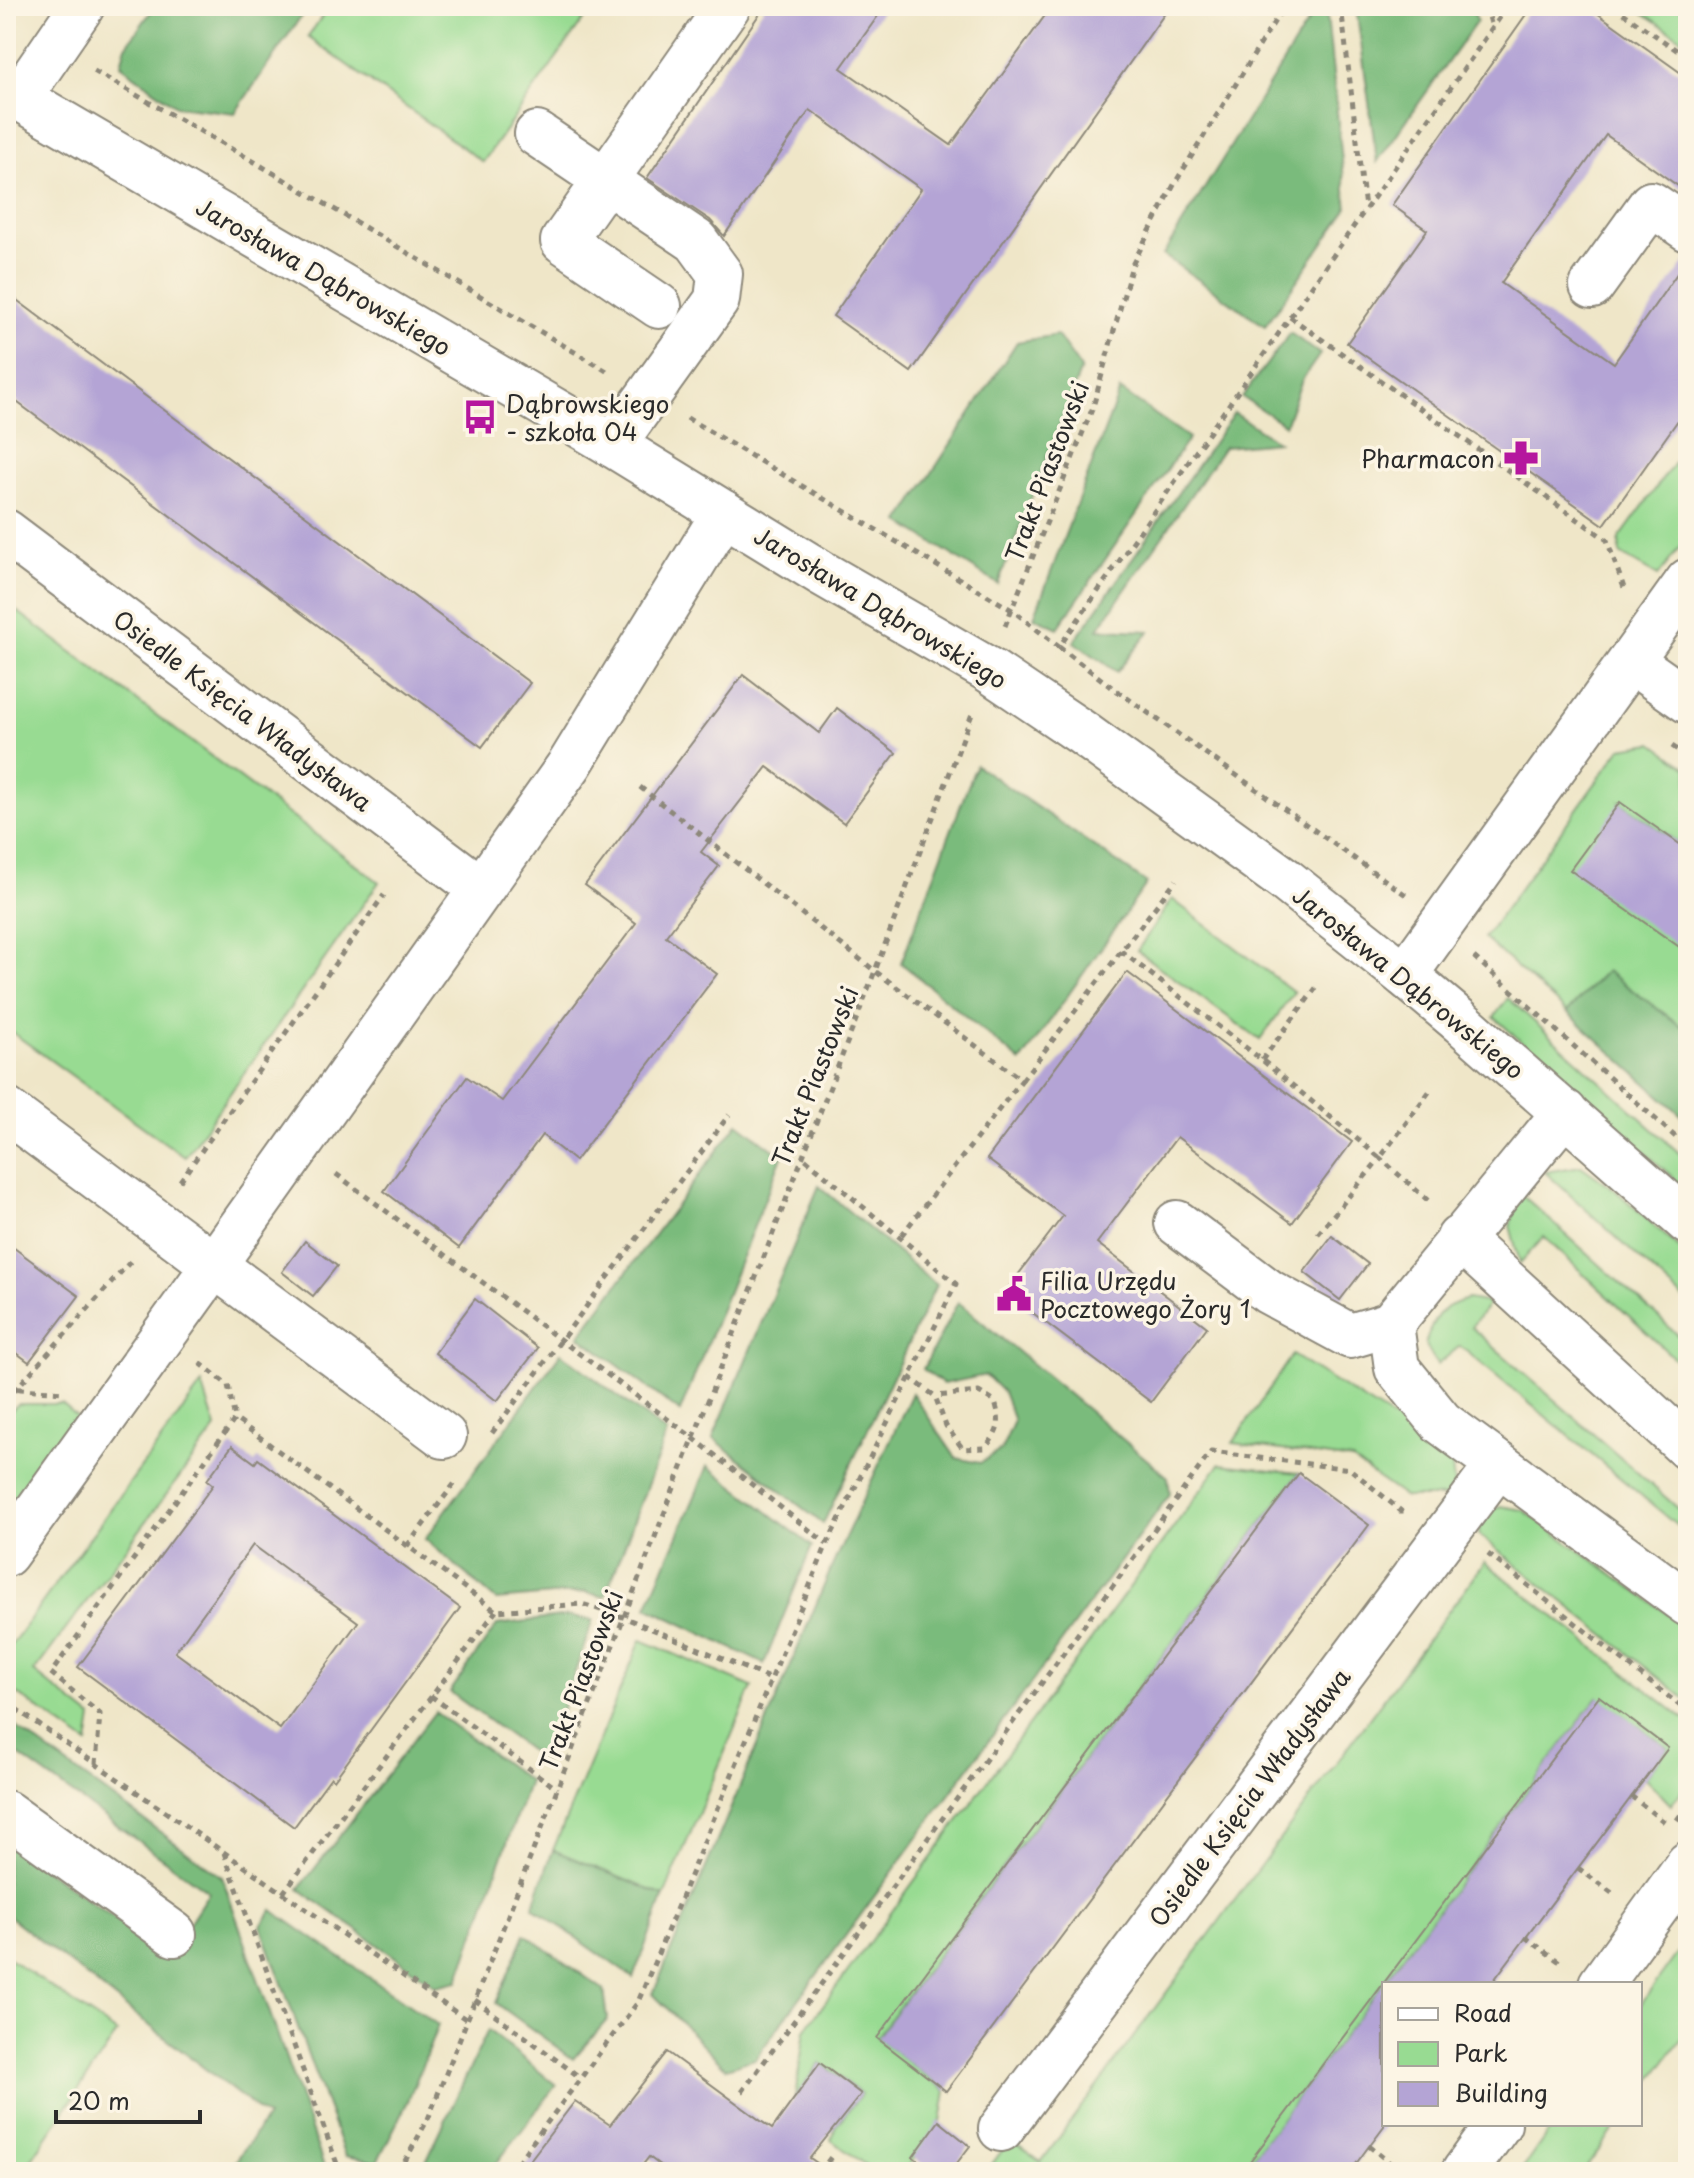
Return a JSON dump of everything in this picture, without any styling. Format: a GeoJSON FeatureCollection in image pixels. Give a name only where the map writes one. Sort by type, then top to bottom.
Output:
{"type":"FeatureCollection","features":[{"type":"Feature","properties":{"kind":"street"},"geometry":{"type":"LineString","coordinates":[[12,94],[82,6]]}},
{"type":"Feature","properties":{"kind":"street"},"geometry":{"type":"LineString","coordinates":[[659,306],[563,241],[728,6]]}},
{"type":"Feature","properties":{"kind":"street","name":"Jarosława Dąbrowskiego"},"geometry":{"type":"LineString","coordinates":[[12,94],[613,445],[823,574],[989,670],[1081,732],[1284,879],[1405,975],[1688,1222]]}},
{"type":"Feature","properties":{"kind":"street"},"geometry":{"type":"LineString","coordinates":[[537,134],[696,241],[720,274],[717,300],[613,445]]}},
{"type":"Feature","properties":{"kind":"street"},"geometry":{"type":"LineString","coordinates":[[1592,286],[1651,204],[1688,229]]}},
{"type":"Feature","properties":{"kind":"street"},"geometry":{"type":"LineString","coordinates":[[6,1554],[165,1336],[570,764],[724,513]]}},
{"type":"Feature","properties":{"kind":"street","name":"Osiedle Księcia Władysława"},"geometry":{"type":"LineString","coordinates":[[6,532],[480,888]]}},
{"type":"Feature","properties":{"kind":"street"},"geometry":{"type":"LineString","coordinates":[[1405,975],[1688,581]]}},
{"type":"Feature","properties":{"kind":"street"},"geometry":{"type":"LineString","coordinates":[[1631,661],[1688,701]]}},
{"type":"Feature","properties":{"kind":"street"},"geometry":{"type":"LineString","coordinates":[[6,1110],[214,1265],[453,1455]]}},
{"type":"Feature","properties":{"kind":"street"},"geometry":{"type":"LineString","coordinates":[[1177,1223],[1269,1292],[1350,1336],[1391,1324],[1565,1112]]}},
{"type":"Feature","properties":{"kind":"street"},"geometry":{"type":"LineString","coordinates":[[1459,1238],[1688,1448]]}},
{"type":"Feature","properties":{"kind":"street"},"geometry":{"type":"LineString","coordinates":[[1391,1324],[1397,1368],[1441,1422],[1688,1604]]}},
{"type":"Feature","properties":{"kind":"street","name":"Osiedle Księcia Władysława"},"geometry":{"type":"LineString","coordinates":[[1001,2129],[1498,1465]]}},
{"type":"Feature","properties":{"kind":"street"},"geometry":{"type":"LineString","coordinates":[[6,1813],[174,1934]]}},
{"type":"Feature","properties":{"kind":"street"},"geometry":{"type":"LineString","coordinates":[[1584,1976],[1680,1846]]}},
{"type":"Feature","properties":{"kind":"street"},"geometry":{"type":"LineString","coordinates":[[1464,2172],[1498,2126]]}},
{"type":"Feature","properties":{"kind":"path","name":"Trakt Piastowski"},"geometry":{"type":"LineString","coordinates":[[399,2172],[428,2119],[475,2000],[1093,407],[1132,265],[1175,183],[1284,6]]}},
{"type":"Feature","properties":{"kind":"path"},"geometry":{"type":"LineString","coordinates":[[1341,6],[1365,209]]}},
{"type":"Feature","properties":{"kind":"path"},"geometry":{"type":"LineString","coordinates":[[1486,6],[1492,28]]}},
{"type":"Feature","properties":{"kind":"path"},"geometry":{"type":"LineString","coordinates":[[1059,647],[1508,6]]}},
{"type":"Feature","properties":{"kind":"path"},"geometry":{"type":"LineString","coordinates":[[1613,6],[1688,58]]}},
{"type":"Feature","properties":{"kind":"path"},"geometry":{"type":"LineString","coordinates":[[92,70],[253,161],[1012,610],[1125,697],[1416,901]]}},
{"type":"Feature","properties":{"kind":"path"},"geometry":{"type":"LineString","coordinates":[[1290,317],[1607,540],[1627,595]]}},
{"type":"Feature","properties":{"kind":"path"},"geometry":{"type":"LineString","coordinates":[[640,787],[875,971],[1022,1080]]}},
{"type":"Feature","properties":{"kind":"path"},"geometry":{"type":"LineString","coordinates":[[900,1237],[1176,880]]}},
{"type":"Feature","properties":{"kind":"path"},"geometry":{"type":"LineString","coordinates":[[176,1187],[384,895]]}},
{"type":"Feature","properties":{"kind":"path"},"geometry":{"type":"LineString","coordinates":[[1464,948],[1688,1148]]}},
{"type":"Feature","properties":{"kind":"path"},"geometry":{"type":"LineString","coordinates":[[1121,951],[1262,1060],[1380,1158]]}},
{"type":"Feature","properties":{"kind":"path"},"geometry":{"type":"LineString","coordinates":[[1262,1060],[1316,988]]}},
{"type":"Feature","properties":{"kind":"path"},"geometry":{"type":"LineString","coordinates":[[1318,1234],[1432,1088]]}},
{"type":"Feature","properties":{"kind":"path"},"geometry":{"type":"LineString","coordinates":[[489,1437],[729,1115]]}},
{"type":"Feature","properties":{"kind":"path"},"geometry":{"type":"LineString","coordinates":[[510,2172],[638,2002],[827,1544],[956,1284],[801,1156]]}},
{"type":"Feature","properties":{"kind":"path"},"geometry":{"type":"LineString","coordinates":[[335,1172],[692,1437],[827,1544]]}},
{"type":"Feature","properties":{"kind":"path"},"geometry":{"type":"LineString","coordinates":[[6,1400],[137,1255]]}},
{"type":"Feature","properties":{"kind":"path"},"geometry":{"type":"LineString","coordinates":[[165,1336],[228,1385],[235,1419],[496,1611],[582,1604],[623,1617],[771,1679]]}},
{"type":"Feature","properties":{"kind":"path"},"geometry":{"type":"LineString","coordinates":[[909,1377],[935,1396],[946,1426],[963,1449],[985,1448],[997,1435],[1001,1421],[995,1402],[979,1392],[935,1396]]}},
{"type":"Feature","properties":{"kind":"path"},"geometry":{"type":"LineString","coordinates":[[96,1764],[100,1714],[51,1673],[235,1419]]}},
{"type":"Feature","properties":{"kind":"path"},"geometry":{"type":"LineString","coordinates":[[742,2092],[1211,1452],[1350,1469],[1401,1511],[1402,1525]]}},
{"type":"Feature","properties":{"kind":"path"},"geometry":{"type":"LineString","coordinates":[[407,1546],[453,1455]]}},
{"type":"Feature","properties":{"kind":"path"},"geometry":{"type":"LineString","coordinates":[[1478,1546],[1688,1712]]}},
{"type":"Feature","properties":{"kind":"path"},"geometry":{"type":"LineString","coordinates":[[283,1893],[496,1611]]}},
{"type":"Feature","properties":{"kind":"path"},"geometry":{"type":"LineString","coordinates":[[431,1696],[557,1789]]}},
{"type":"Feature","properties":{"kind":"path"},"geometry":{"type":"LineString","coordinates":[[6,1702],[467,2020]]}},
{"type":"Feature","properties":{"kind":"path"},"geometry":{"type":"LineString","coordinates":[[1631,1796],[1680,1846]]}},
{"type":"Feature","properties":{"kind":"path"},"geometry":{"type":"LineString","coordinates":[[224,1852],[340,2172]]}},
{"type":"Feature","properties":{"kind":"path"},"geometry":{"type":"LineString","coordinates":[[1578,1868],[1619,1898]]}},
{"type":"Feature","properties":{"kind":"path"},"geometry":{"type":"LineString","coordinates":[[1525,1937],[1584,1976]]}},
{"type":"Feature","properties":{"kind":"path"},"geometry":{"type":"LineString","coordinates":[[475,2000],[581,2078]]}},
{"type":"Feature","properties":{"kind":"path"},"geometry":{"type":"LineString","coordinates":[[1369,2146],[1401,2172]]}},
{"type":"Feature","properties":{"kind":"path"},"geometry":{"type":"LineString","coordinates":[[820,2172],[831,2157]]}},
{"type":"Feature","properties":{"kind":"green space"},"geometry":{"type":"Polygon","coordinates":[[[155,6],[308,6],[235,113],[176,106],[121,65],[125,48],[155,6]]]}},
{"type":"Feature","properties":{"kind":"green space"},"geometry":{"type":"Polygon","coordinates":[[[329,6],[593,6],[483,162],[308,37],[329,6]]]}},
{"type":"Feature","properties":{"kind":"green space"},"geometry":{"type":"Polygon","coordinates":[[[1318,6],[1326,6],[1347,209],[1265,326],[1163,255],[1318,6]]]}},
{"type":"Feature","properties":{"kind":"green space"},"geometry":{"type":"Polygon","coordinates":[[[1356,6],[1472,6],[1477,21],[1377,162],[1356,6]]]}},
{"type":"Feature","properties":{"kind":"green space"},"geometry":{"type":"Polygon","coordinates":[[[1633,6],[1676,6],[1688,15],[1688,35],[1684,40],[1633,6]]]}},
{"type":"Feature","properties":{"kind":"green space"},"geometry":{"type":"Polygon","coordinates":[[[1290,333],[1320,354],[1302,380],[1285,425],[1242,397],[1290,333]]]}},
{"type":"Feature","properties":{"kind":"green space"},"geometry":{"type":"Polygon","coordinates":[[[1057,335],[1081,369],[998,584],[900,522],[1017,342],[1057,335]]]}},
{"type":"Feature","properties":{"kind":"green space"},"geometry":{"type":"Polygon","coordinates":[[[1120,390],[1189,438],[1058,628],[1034,617],[1120,390]]]}},
{"type":"Feature","properties":{"kind":"green space"},"geometry":{"type":"Polygon","coordinates":[[[1234,413],[1278,442],[1224,447],[1098,629],[1150,631],[1117,672],[1074,642],[1234,413]]]}},
{"type":"Feature","properties":{"kind":"green space"},"geometry":{"type":"Polygon","coordinates":[[[1688,444],[1688,536],[1658,576],[1620,554],[1619,539],[1688,444]]]}},
{"type":"Feature","properties":{"kind":"green space"},"geometry":{"type":"Polygon","coordinates":[[[13,608],[379,882],[185,1157],[6,1028],[6,617],[13,608]]]}},
{"type":"Feature","properties":{"kind":"green space"},"geometry":{"type":"Polygon","coordinates":[[[1653,743],[1688,768],[1688,841],[1684,847],[1620,802],[1688,953],[1688,1031],[1606,971],[1567,1012],[1484,938],[1621,748],[1653,743]]]}},
{"type":"Feature","properties":{"kind":"green space"},"geometry":{"type":"Polygon","coordinates":[[[976,765],[1147,883],[1021,1062],[901,963],[976,765]]]}},
{"type":"Feature","properties":{"kind":"green space"},"geometry":{"type":"Polygon","coordinates":[[[1172,899],[1294,992],[1260,1040],[1137,951],[1172,899]]]}},
{"type":"Feature","properties":{"kind":"green space"},"geometry":{"type":"Polygon","coordinates":[[[1606,971],[1688,1031],[1688,1121],[1567,1012],[1606,971]]]}},
{"type":"Feature","properties":{"kind":"green space"},"geometry":{"type":"Polygon","coordinates":[[[1508,998],[1688,1161],[1688,1191],[1494,1017],[1508,998]]]}},
{"type":"Feature","properties":{"kind":"green space"},"geometry":{"type":"Polygon","coordinates":[[[738,1123],[782,1156],[680,1412],[579,1336],[738,1123]]]}},
{"type":"Feature","properties":{"kind":"green space"},"geometry":{"type":"Polygon","coordinates":[[[1581,1166],[1614,1189],[1688,1256],[1688,1303],[1545,1172],[1581,1166]]]}},
{"type":"Feature","properties":{"kind":"green space"},"geometry":{"type":"Polygon","coordinates":[[[819,1186],[936,1285],[823,1524],[713,1438],[819,1186]]]}},
{"type":"Feature","properties":{"kind":"green space"},"geometry":{"type":"Polygon","coordinates":[[[1520,1193],[1688,1344],[1688,1371],[1544,1237],[1520,1263],[1510,1226],[1520,1193]]]}},
{"type":"Feature","properties":{"kind":"green space"},"geometry":{"type":"Polygon","coordinates":[[[1468,1299],[1490,1303],[1471,1327],[1688,1517],[1688,1534],[1460,1346],[1437,1365],[1425,1344],[1431,1326],[1444,1309],[1468,1299]]]}},
{"type":"Feature","properties":{"kind":"green space"},"geometry":{"type":"Polygon","coordinates":[[[958,1302],[1168,1477],[1170,1494],[755,2059],[726,2068],[653,1994],[833,1564],[912,1393],[956,1458],[980,1463],[1001,1450],[1014,1421],[1003,1392],[986,1375],[943,1384],[923,1369],[958,1302]]]}},
{"type":"Feature","properties":{"kind":"green space"},"geometry":{"type":"Polygon","coordinates":[[[561,1353],[667,1433],[605,1597],[585,1592],[496,1600],[425,1539],[561,1353]]]}},
{"type":"Feature","properties":{"kind":"green space"},"geometry":{"type":"Polygon","coordinates":[[[1292,1355],[1451,1455],[1454,1485],[1450,1497],[1405,1497],[1352,1460],[1233,1443],[1292,1355]]]}},
{"type":"Feature","properties":{"kind":"green space"},"geometry":{"type":"Polygon","coordinates":[[[202,1384],[216,1428],[34,1672],[92,1718],[88,1744],[6,1686],[6,1652],[202,1384]]]}},
{"type":"Feature","properties":{"kind":"green space"},"geometry":{"type":"Polygon","coordinates":[[[18,1404],[62,1404],[81,1420],[6,1530],[6,1416],[18,1404]]]}},
{"type":"Feature","properties":{"kind":"green space"},"geometry":{"type":"Polygon","coordinates":[[[1220,1464],[1299,1473],[877,2037],[946,2091],[941,2122],[904,2172],[875,2172],[831,2140],[836,2126],[861,2094],[820,2063],[795,2097],[805,2030],[1220,1464]]]}},
{"type":"Feature","properties":{"kind":"green space"},"geometry":{"type":"Polygon","coordinates":[[[708,1466],[812,1546],[764,1664],[647,1607],[708,1466]]]}},
{"type":"Feature","properties":{"kind":"green space"},"geometry":{"type":"Polygon","coordinates":[[[1500,1506],[1523,1510],[1688,1628],[1688,1701],[1479,1535],[1480,1516],[1500,1506]]]}},
{"type":"Feature","properties":{"kind":"green space"},"geometry":{"type":"Polygon","coordinates":[[[1485,1562],[1688,1722],[1688,1783],[1671,1805],[1645,1778],[1668,1748],[1598,1697],[1242,2172],[986,2172],[1010,2140],[1041,2162],[1485,1562]]]}},
{"type":"Feature","properties":{"kind":"green space"},"geometry":{"type":"Polygon","coordinates":[[[568,1616],[593,1620],[544,1761],[450,1692],[497,1625],[568,1616]]]}},
{"type":"Feature","properties":{"kind":"green space"},"geometry":{"type":"Polygon","coordinates":[[[641,1640],[752,1687],[664,1896],[553,1850],[641,1640]]]}},
{"type":"Feature","properties":{"kind":"green space"},"geometry":{"type":"Polygon","coordinates":[[[435,1712],[529,1781],[458,1981],[436,1986],[299,1889],[435,1712]]]}},
{"type":"Feature","properties":{"kind":"green space"},"geometry":{"type":"Polygon","coordinates":[[[6,1720],[222,1877],[326,2172],[228,2172],[267,2117],[6,1914],[6,1842],[168,1956],[209,1892],[6,1746],[6,1720]]]}},
{"type":"Feature","properties":{"kind":"green space"},"geometry":{"type":"Polygon","coordinates":[[[553,1850],[664,1896],[633,1978],[533,1907],[553,1850]]]}},
{"type":"Feature","properties":{"kind":"green space"},"geometry":{"type":"Polygon","coordinates":[[[272,1910],[438,2025],[408,2101],[377,2162],[345,2156],[261,1926],[272,1910]]]}},
{"type":"Feature","properties":{"kind":"green space"},"geometry":{"type":"Polygon","coordinates":[[[525,1934],[604,1990],[608,2019],[573,2059],[496,2003],[525,1934]]]}},
{"type":"Feature","properties":{"kind":"green space"},"geometry":{"type":"Polygon","coordinates":[[[1688,1939],[1688,2030],[1642,2092],[1642,2002],[1688,1939]]]}},
{"type":"Feature","properties":{"kind":"green space"},"geometry":{"type":"Polygon","coordinates":[[[6,1956],[117,2033],[23,2172],[6,2172],[6,1956]]]}},
{"type":"Feature","properties":{"kind":"green space"},"geometry":{"type":"Polygon","coordinates":[[[488,2030],[556,2085],[490,2172],[421,2172],[488,2030]]]}},
{"type":"Feature","properties":{"kind":"green space"},"geometry":{"type":"Polygon","coordinates":[[[1553,2126],[1617,2126],[1583,2172],[1520,2172],[1553,2126]]]}},
{"type":"Feature","properties":{"kind":"building"},"geometry":{"type":"Polygon","coordinates":[[[765,6],[885,6],[841,68],[951,145],[1052,6],[1170,6],[911,372],[833,316],[921,189],[810,110],[724,236],[710,220],[647,178],[765,6]]]}},
{"type":"Feature","properties":{"kind":"building"},"geometry":{"type":"Polygon","coordinates":[[[1532,6],[1587,6],[1688,78],[1688,193],[1606,135],[1501,283],[1614,363],[1688,258],[1688,406],[1604,525],[1347,343],[1427,230],[1392,205],[1532,6]]]}},
{"type":"Feature","properties":{"kind":"building"},"geometry":{"type":"Polygon","coordinates":[[[6,292],[530,683],[482,747],[6,394],[6,292]]]}},
{"type":"Feature","properties":{"kind":"building"},"geometry":{"type":"Polygon","coordinates":[[[743,675],[819,733],[837,708],[896,753],[844,823],[767,767],[701,852],[719,866],[666,936],[717,974],[575,1161],[542,1135],[459,1248],[384,1191],[467,1077],[502,1101],[636,923],[585,885],[743,675]]]}},
{"type":"Feature","properties":{"kind":"building"},"geometry":{"type":"Polygon","coordinates":[[[1620,802],[1688,850],[1688,953],[1570,870],[1620,802]]]}},
{"type":"Feature","properties":{"kind":"building"},"geometry":{"type":"Polygon","coordinates":[[[1127,972],[1352,1142],[1292,1223],[1177,1137],[1097,1243],[1207,1327],[1151,1402],[1005,1292],[1063,1216],[987,1159],[1127,972]]]}},
{"type":"Feature","properties":{"kind":"building"},"geometry":{"type":"Polygon","coordinates":[[[1332,1236],[1368,1264],[1340,1300],[1304,1272],[1332,1236]]]}},
{"type":"Feature","properties":{"kind":"building"},"geometry":{"type":"Polygon","coordinates":[[[305,1241],[337,1266],[313,1296],[282,1272],[305,1241]]]}},
{"type":"Feature","properties":{"kind":"building"},"geometry":{"type":"Polygon","coordinates":[[[6,1242],[79,1296],[29,1362],[6,1345],[6,1242]]]}},
{"type":"Feature","properties":{"kind":"building"},"geometry":{"type":"Polygon","coordinates":[[[475,1299],[538,1348],[497,1401],[435,1353],[475,1299]]]}},
{"type":"Feature","properties":{"kind":"building"},"geometry":{"type":"Polygon","coordinates":[[[232,1446],[255,1463],[258,1459],[460,1608],[334,1780],[331,1777],[294,1827],[78,1667],[213,1485],[207,1480],[232,1446]],[[253,1545],[175,1652],[280,1729],[358,1622],[253,1545]]]}},
{"type":"Feature","properties":{"kind":"building"},"geometry":{"type":"Polygon","coordinates":[[[1299,1473],[1369,1525],[946,2091],[877,2038],[1299,1473]]]}},
{"type":"Feature","properties":{"kind":"building"},"geometry":{"type":"Polygon","coordinates":[[[1599,1696],[1668,1748],[1492,1982],[1384,1982],[1599,1696]]]}},
{"type":"Feature","properties":{"kind":"building"},"geometry":{"type":"Polygon","coordinates":[[[1382,1985],[1384,2126],[1350,2172],[1242,2172],[1382,1985]]]}},
{"type":"Feature","properties":{"kind":"building"},"geometry":{"type":"Polygon","coordinates":[[[667,2052],[772,2129],[820,2063],[861,2094],[810,2158],[830,2172],[669,2172],[649,2157],[637,2172],[521,2172],[575,2101],[610,2125],[667,2052]]]}},
{"type":"Feature","properties":{"kind":"building"},"geometry":{"type":"Polygon","coordinates":[[[939,2121],[970,2146],[950,2172],[934,2172],[913,2157],[939,2121]]]}},
{"type":"Feature","properties":{"kind":"place","name":"Dąbrowskiego - szkoła 04"},"geometry":{"type":"Point","coordinates":[480,417]}},
{"type":"Feature","properties":{"kind":"place","name":"Pharmacon"},"geometry":{"type":"Point","coordinates":[1521,458]}},
{"type":"Feature","properties":{"kind":"place","name":"Filia Urzędu Pocztowego Żory 1"},"geometry":{"type":"Point","coordinates":[1014,1294]}}]}
